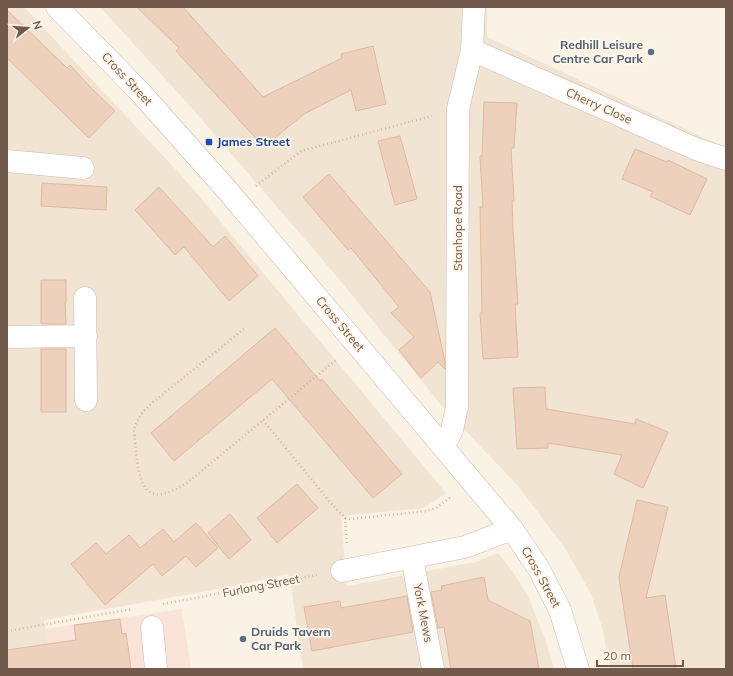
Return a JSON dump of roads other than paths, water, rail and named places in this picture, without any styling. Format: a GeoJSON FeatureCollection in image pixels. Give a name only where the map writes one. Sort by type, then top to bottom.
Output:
{"type":"FeatureCollection","features":[{"type":"Feature","properties":{"kind":"street","name":"Cross Street"},"geometry":{"type":"LineString","coordinates":[[57,7],[140,92],[236,200],[512,529],[539,569],[560,610],[578,669]]}},
{"type":"Feature","properties":{"kind":"street","name":"Stanhope Road"},"geometry":{"type":"LineString","coordinates":[[443,447],[452,430],[458,407],[458,109],[472,50],[474,7]]}},
{"type":"Feature","properties":{"kind":"street","name":"Cherry Close"},"geometry":{"type":"LineString","coordinates":[[472,50],[696,149],[726,159]]}},
{"type":"Feature","properties":{"kind":"street"},"geometry":{"type":"LineString","coordinates":[[7,161],[83,168]]}},
{"type":"Feature","properties":{"kind":"street"},"geometry":{"type":"LineString","coordinates":[[85,298],[86,400]]}},
{"type":"Feature","properties":{"kind":"street"},"geometry":{"type":"LineString","coordinates":[[7,337],[86,336]]}},
{"type":"Feature","properties":{"kind":"street"},"geometry":{"type":"LineString","coordinates":[[342,571],[465,547],[512,529]]}},
{"type":"Feature","properties":{"kind":"street","name":"York Mews"},"geometry":{"type":"LineString","coordinates":[[412,558],[433,669]]}},
{"type":"Feature","properties":{"kind":"street"},"geometry":{"type":"LineString","coordinates":[[152,627],[156,669]]}},
{"type":"Feature","properties":{"kind":"place","name":"Redhill Leisure Centre Car Park"},"geometry":{"type":"Point","coordinates":[651,52]}},
{"type":"Feature","properties":{"kind":"place","name":"James Street"},"geometry":{"type":"Point","coordinates":[209,142]}},
{"type":"Feature","properties":{"kind":"place","name":"Druids Tavern Car Park"},"geometry":{"type":"Point","coordinates":[243,639]}}]}
